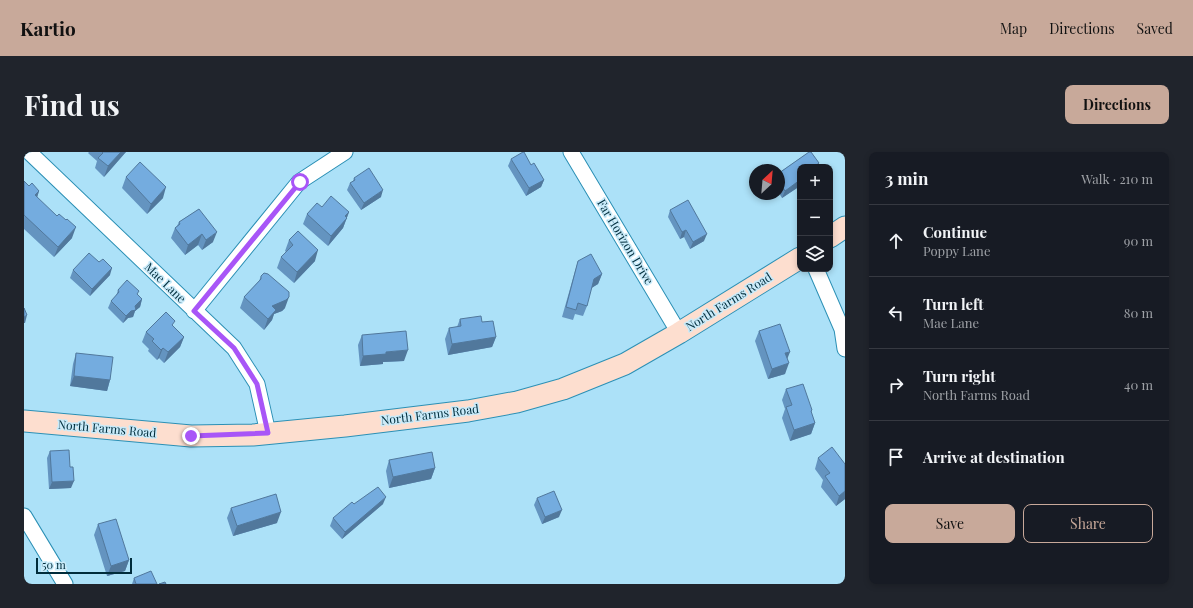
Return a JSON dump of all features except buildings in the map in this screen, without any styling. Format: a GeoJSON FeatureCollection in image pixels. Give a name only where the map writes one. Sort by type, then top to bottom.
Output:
{"type":"FeatureCollection","features":[{"type":"Feature","properties":{"kind":"main road"},"geometry":{"type":"LineString","coordinates":[[832,236],[845,227]]}},
{"type":"Feature","properties":{"kind":"main road","name":"North Farms Road"},"geometry":{"type":"LineString","coordinates":[[24,421],[191,436],[268,433],[460,412],[517,402],[563,389],[625,364],[679,333],[797,260]]}},
{"type":"Feature","properties":{"kind":"street","name":"Mae Lane"},"geometry":{"type":"LineString","coordinates":[[29,152],[234,348],[257,384],[268,433]]}},
{"type":"Feature","properties":{"kind":"street"},"geometry":{"type":"LineString","coordinates":[[194,311],[300,182],[345,152]]}},
{"type":"Feature","properties":{"kind":"street","name":"Far Horizon Drive"},"geometry":{"type":"LineString","coordinates":[[571,152],[679,333]]}},
{"type":"Feature","properties":{"kind":"street"},"geometry":{"type":"LineString","coordinates":[[817,272],[842,329],[845,349]]}},
{"type":"Feature","properties":{"kind":"street"},"geometry":{"type":"LineString","coordinates":[[24,516],[65,584]]}},
{"type":"Feature","properties":{"kind":"route"},"geometry":{"type":"LineString","coordinates":[[191,436],[252,435],[268,433],[257,384],[234,348],[194,311],[300,182]]}}]}
